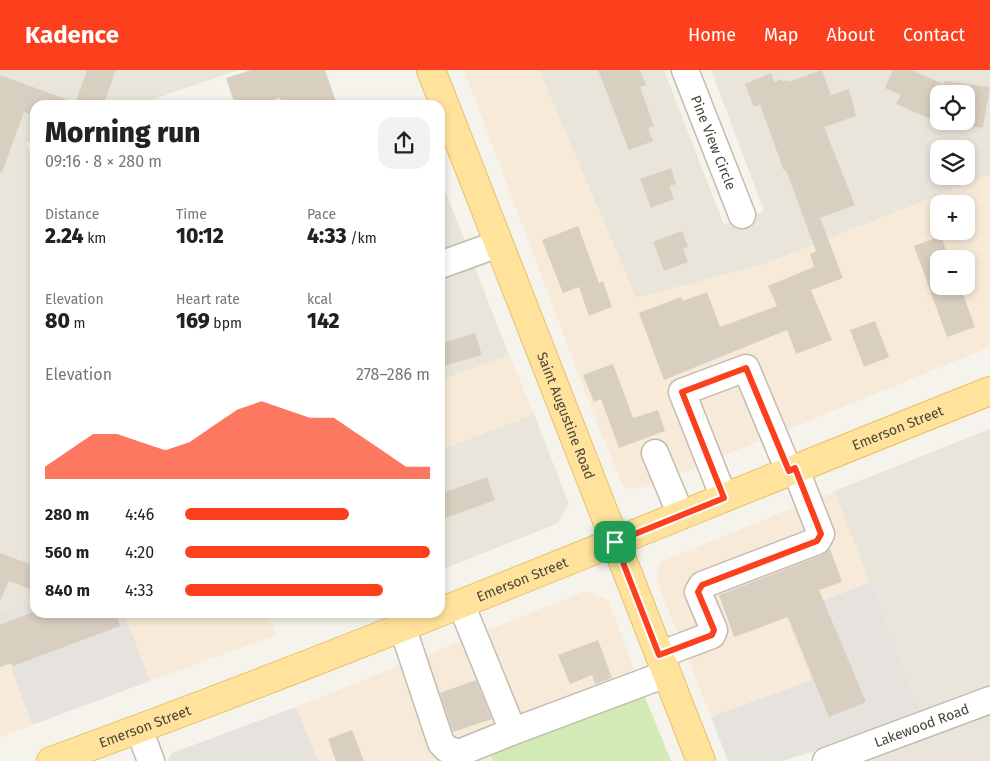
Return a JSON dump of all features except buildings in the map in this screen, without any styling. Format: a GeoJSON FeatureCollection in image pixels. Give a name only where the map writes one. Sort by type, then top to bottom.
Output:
{"type":"FeatureCollection","features":[{"type":"Feature","properties":{"kind":"main road","name":"Saint Augustine Road"},"geometry":{"type":"LineString","coordinates":[[430,70],[438,100]]}},
{"type":"Feature","properties":{"kind":"main road","name":"Saint Augustine Road"},"geometry":{"type":"LineString","coordinates":[[445,123],[498,244],[701,761]]}},
{"type":"Feature","properties":{"kind":"main road","name":"Emerson Street"},"geometry":{"type":"LineString","coordinates":[[445,611],[990,391]]}},
{"type":"Feature","properties":{"kind":"main road","name":"Emerson Street"},"geometry":{"type":"LineString","coordinates":[[51,761],[429,618]]}},
{"type":"Feature","properties":{"kind":"street","name":"Pine View Circle"},"geometry":{"type":"LineString","coordinates":[[685,70],[742,214]]}},
{"type":"Feature","properties":{"kind":"street"},"geometry":{"type":"LineString","coordinates":[[445,263],[498,244]]}},
{"type":"Feature","properties":{"kind":"street"},"geometry":{"type":"LineString","coordinates":[[403,629],[441,743],[447,750],[458,753],[511,732],[663,664],[712,635],[714,630],[698,592],[702,585],[817,541],[821,534],[746,368],[682,392],[724,498]]}},
{"type":"Feature","properties":{"kind":"street"},"geometry":{"type":"LineString","coordinates":[[655,454],[681,515]]}},
{"type":"Feature","properties":{"kind":"street"},"geometry":{"type":"LineString","coordinates":[[461,604],[510,724],[511,732]]}},
{"type":"Feature","properties":{"kind":"street","name":"Lakewood Road"},"geometry":{"type":"LineString","coordinates":[[826,761],[990,700]]}},
{"type":"Feature","properties":{"kind":"street"},"geometry":{"type":"LineString","coordinates":[[139,729],[151,761]]}},
{"type":"Feature","properties":{"kind":"shaded area"},"geometry":{"type":"Polygon","coordinates":[[[0,70],[238,70],[151,100],[30,100],[30,142],[26,143],[30,153],[30,602],[0,613],[0,70]]]}},
{"type":"Feature","properties":{"kind":"shaded area"},"geometry":{"type":"Polygon","coordinates":[[[464,70],[539,70],[636,298],[762,265],[930,199],[930,240],[975,240],[975,195],[939,195],[965,185],[975,185],[975,181],[990,175],[990,347],[646,487],[632,489],[623,486],[596,421],[464,70]]]}},
{"type":"Feature","properties":{"kind":"shaded area"},"geometry":{"type":"Polygon","coordinates":[[[539,70],[664,70],[724,225],[764,211],[711,70],[990,70],[990,175],[975,181],[975,140],[930,140],[930,185],[965,185],[939,195],[930,195],[930,199],[762,265],[636,298],[539,70]]]}},
{"type":"Feature","properties":{"kind":"shaded area"},"geometry":{"type":"Polygon","coordinates":[[[445,191],[468,249],[445,257],[445,191]]]}},
{"type":"Feature","properties":{"kind":"shaded area"},"geometry":{"type":"Polygon","coordinates":[[[472,260],[509,355],[445,379],[445,270],[472,260]]]}},
{"type":"Feature","properties":{"kind":"shaded area"},"geometry":{"type":"Polygon","coordinates":[[[509,355],[534,414],[445,448],[445,379],[509,355]]]}},
{"type":"Feature","properties":{"kind":"shaded area"},"geometry":{"type":"Polygon","coordinates":[[[534,414],[569,504],[558,523],[445,569],[445,448],[534,414]]]}},
{"type":"Feature","properties":{"kind":"shaded area"},"geometry":{"type":"Polygon","coordinates":[[[990,429],[990,688],[921,714],[834,491],[990,429]]]}},
{"type":"Feature","properties":{"kind":"shaded area"},"geometry":{"type":"Polygon","coordinates":[[[834,491],[870,582],[786,615],[813,680],[711,717],[656,579],[661,562],[834,491]]]}},
{"type":"Feature","properties":{"kind":"shaded area"},"geometry":{"type":"Polygon","coordinates":[[[870,582],[921,714],[838,744],[782,761],[728,761],[711,717],[812,680],[786,615],[870,582]]]}},
{"type":"Feature","properties":{"kind":"shaded area"},"geometry":{"type":"Polygon","coordinates":[[[583,592],[592,593],[608,600],[642,690],[488,747],[493,761],[318,761],[296,707],[583,592]]]}},
{"type":"Feature","properties":{"kind":"shaded area"},"geometry":{"type":"Polygon","coordinates":[[[30,602],[30,618],[126,618],[150,681],[32,725],[0,637],[0,613],[30,602]]]}},
{"type":"Feature","properties":{"kind":"shaded area"},"geometry":{"type":"Polygon","coordinates":[[[126,618],[270,618],[276,635],[150,681],[126,618]]]}},
{"type":"Feature","properties":{"kind":"shaded area"},"geometry":{"type":"Polygon","coordinates":[[[0,637],[32,725],[0,737],[0,637]]]}},
{"type":"Feature","properties":{"kind":"shaded area"},"geometry":{"type":"Polygon","coordinates":[[[990,706],[990,761],[854,761],[990,706]]]}},
{"type":"Feature","properties":{"kind":"shaded area"},"geometry":{"type":"Polygon","coordinates":[[[296,707],[318,761],[167,761],[172,753],[296,707]]]}},
{"type":"Feature","properties":{"kind":"green space"},"geometry":{"type":"Polygon","coordinates":[[[642,690],[671,761],[493,761],[488,747],[642,690]]]}},
{"type":"Feature","properties":{"kind":"route"},"geometry":{"type":"LineString","coordinates":[[746,368],[789,471],[795,468],[821,534],[817,541],[702,585],[698,592],[714,630],[712,635],[659,655],[615,542],[724,498],[682,392],[746,368]]}}]}
